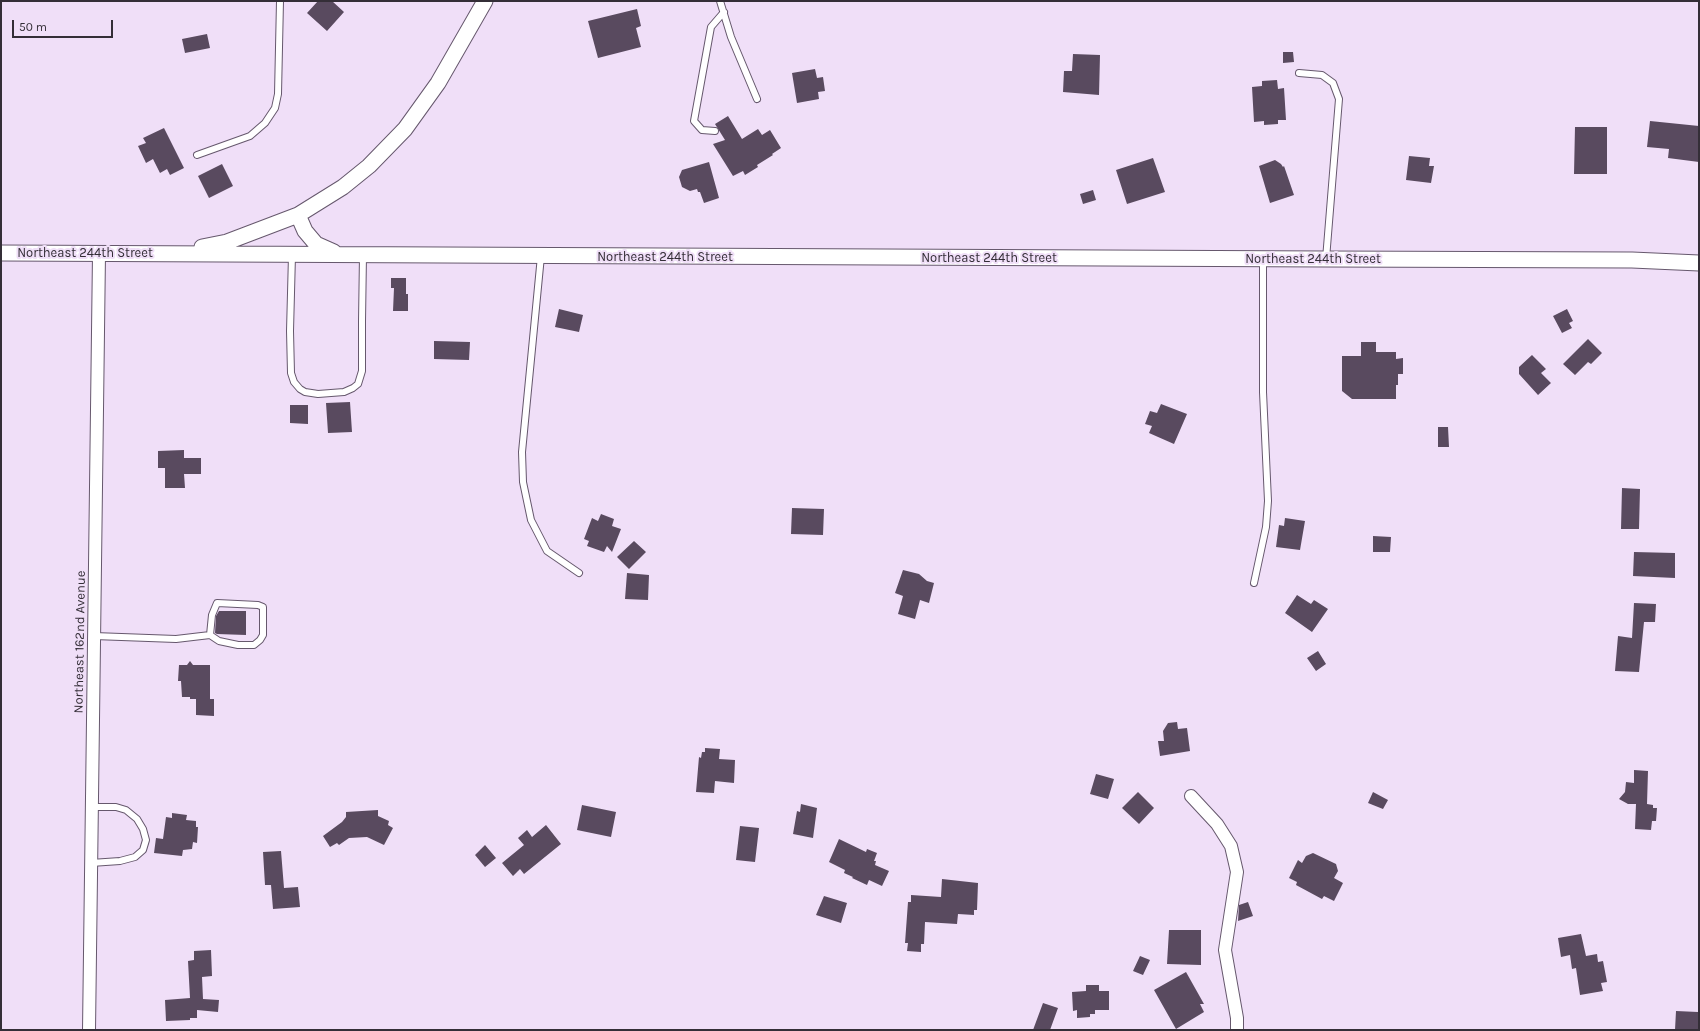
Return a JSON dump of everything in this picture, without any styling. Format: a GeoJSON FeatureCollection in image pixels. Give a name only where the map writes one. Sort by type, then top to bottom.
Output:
{"type":"FeatureCollection","features":[{"type":"Feature","properties":{"kind":"street"},"geometry":{"type":"LineString","coordinates":[[170,254],[228,242],[298,215],[343,187],[369,166],[405,129],[438,83],[485,1]]}},
{"type":"Feature","properties":{"kind":"street","name":"Northeast 244th Street"},"geometry":{"type":"LineString","coordinates":[[298,215],[305,231],[316,244],[340,255],[1632,260],[1699,263]]}},
{"type":"Feature","properties":{"kind":"street","name":"Northeast 244th Street"},"geometry":{"type":"LineString","coordinates":[[1,253],[170,254]]}},
{"type":"Feature","properties":{"kind":"street","name":"Northeast 162nd Avenue"},"geometry":{"type":"LineString","coordinates":[[89,1030],[99,254]]}},
{"type":"Feature","properties":{"kind":"street"},"geometry":{"type":"LineString","coordinates":[[170,254],[340,255]]}},
{"type":"Feature","properties":{"kind":"street"},"geometry":{"type":"LineString","coordinates":[[1191,796],[1217,824],[1231,846],[1237,872],[1225,950],[1237,1018],[1237,1030]]}},
{"type":"Feature","properties":{"kind":"lane"},"geometry":{"type":"LineString","coordinates":[[198,155],[250,136],[265,123],[275,108],[278,94],[280,1]]}},
{"type":"Feature","properties":{"kind":"lane"},"geometry":{"type":"LineString","coordinates":[[720,1],[731,37],[757,99]]}},
{"type":"Feature","properties":{"kind":"lane"},"geometry":{"type":"LineString","coordinates":[[715,131],[702,130],[694,121],[711,28],[724,12]]}},
{"type":"Feature","properties":{"kind":"lane"},"geometry":{"type":"LineString","coordinates":[[1299,73],[1322,75],[1333,82],[1339,99],[1326,259]]}},
{"type":"Feature","properties":{"kind":"lane"},"geometry":{"type":"LineString","coordinates":[[292,254],[290,331],[291,373],[294,382],[300,389],[305,392],[318,394],[344,392],[358,384],[362,371],[363,255]]}},
{"type":"Feature","properties":{"kind":"lane"},"geometry":{"type":"LineString","coordinates":[[541,256],[522,452],[523,482],[531,520],[547,551],[579,573]]}},
{"type":"Feature","properties":{"kind":"lane"},"geometry":{"type":"LineString","coordinates":[[1254,583],[1266,527],[1268,501],[1263,392],[1263,259]]}},
{"type":"Feature","properties":{"kind":"lane"},"geometry":{"type":"LineString","coordinates":[[94,636],[176,639],[210,635],[219,641],[238,646],[254,645],[263,635],[263,607],[258,605],[217,603],[212,615],[210,635]]}},
{"type":"Feature","properties":{"kind":"lane"},"geometry":{"type":"LineString","coordinates":[[91,863],[120,861],[135,857],[143,850],[146,840],[143,828],[137,818],[126,810],[116,807],[92,807]]}},
{"type":"Feature","properties":{"kind":"building"},"geometry":{"type":"Polygon","coordinates":[[[318,1],[332,1],[344,12],[327,31],[307,13],[318,1]]]}},
{"type":"Feature","properties":{"kind":"building"},"geometry":{"type":"Polygon","coordinates":[[[637,9],[641,26],[636,28],[641,47],[598,58],[588,21],[637,9]]]}},
{"type":"Feature","properties":{"kind":"building"},"geometry":{"type":"Polygon","coordinates":[[[207,34],[210,48],[185,53],[182,39],[207,34]]]}},
{"type":"Feature","properties":{"kind":"building"},"geometry":{"type":"Polygon","coordinates":[[[1283,52],[1293,52],[1294,62],[1283,63],[1283,52]]]}},
{"type":"Feature","properties":{"kind":"building"},"geometry":{"type":"Polygon","coordinates":[[[1073,54],[1100,55],[1099,95],[1063,92],[1064,71],[1072,71],[1073,54]]]}},
{"type":"Feature","properties":{"kind":"building"},"geometry":{"type":"Polygon","coordinates":[[[815,69],[817,78],[823,77],[825,91],[818,92],[819,99],[797,103],[792,73],[815,69]]]}},
{"type":"Feature","properties":{"kind":"building"},"geometry":{"type":"Polygon","coordinates":[[[1277,80],[1278,89],[1284,88],[1286,120],[1278,120],[1278,124],[1264,125],[1264,121],[1254,122],[1252,87],[1262,86],[1262,81],[1277,80]]]}},
{"type":"Feature","properties":{"kind":"building"},"geometry":{"type":"Polygon","coordinates":[[[728,116],[742,139],[758,129],[762,135],[770,130],[781,148],[757,165],[758,167],[745,175],[743,171],[733,176],[713,144],[725,140],[715,124],[728,116]]]}},
{"type":"Feature","properties":{"kind":"building"},"geometry":{"type":"Polygon","coordinates":[[[1650,121],[1699,126],[1699,162],[1668,158],[1669,149],[1647,147],[1650,121]]]}},
{"type":"Feature","properties":{"kind":"building"},"geometry":{"type":"Polygon","coordinates":[[[1575,127],[1607,127],[1607,174],[1574,174],[1575,127]]]}},
{"type":"Feature","properties":{"kind":"building"},"geometry":{"type":"Polygon","coordinates":[[[164,128],[184,168],[170,175],[167,169],[160,173],[153,159],[146,163],[138,146],[146,143],[143,138],[164,128]]]}},
{"type":"Feature","properties":{"kind":"building"},"geometry":{"type":"Polygon","coordinates":[[[1409,156],[1430,158],[1429,166],[1434,166],[1431,183],[1406,180],[1409,156]]]}},
{"type":"Feature","properties":{"kind":"building"},"geometry":{"type":"Polygon","coordinates":[[[1153,158],[1165,192],[1127,204],[1116,170],[1153,158]]]}},
{"type":"Feature","properties":{"kind":"building"},"geometry":{"type":"Polygon","coordinates":[[[1275,160],[1283,167],[1284,166],[1294,195],[1270,203],[1259,166],[1275,160]]]}},
{"type":"Feature","properties":{"kind":"building"},"geometry":{"type":"Polygon","coordinates":[[[709,162],[719,198],[704,203],[700,192],[698,192],[697,189],[690,191],[682,187],[679,177],[682,170],[709,162]]]}},
{"type":"Feature","properties":{"kind":"building"},"geometry":{"type":"Polygon","coordinates":[[[222,164],[233,186],[209,198],[198,176],[222,164]]]}},
{"type":"Feature","properties":{"kind":"building"},"geometry":{"type":"Polygon","coordinates":[[[1093,190],[1096,200],[1083,204],[1080,194],[1093,190]]]}},
{"type":"Feature","properties":{"kind":"building"},"geometry":{"type":"Polygon","coordinates":[[[391,278],[406,278],[408,311],[393,311],[394,288],[391,288],[391,278]]]}},
{"type":"Feature","properties":{"kind":"building"},"geometry":{"type":"Polygon","coordinates":[[[559,309],[583,315],[579,332],[555,327],[559,309]]]}},
{"type":"Feature","properties":{"kind":"building"},"geometry":{"type":"Polygon","coordinates":[[[1567,309],[1573,321],[1569,323],[1572,328],[1562,333],[1553,316],[1567,309]]]}},
{"type":"Feature","properties":{"kind":"building"},"geometry":{"type":"Polygon","coordinates":[[[1588,339],[1602,353],[1591,364],[1588,362],[1575,375],[1563,364],[1588,339]]]}},
{"type":"Feature","properties":{"kind":"building"},"geometry":{"type":"Polygon","coordinates":[[[434,341],[470,342],[469,360],[434,359],[434,341]]]}},
{"type":"Feature","properties":{"kind":"building"},"geometry":{"type":"Polygon","coordinates":[[[1361,342],[1376,342],[1376,352],[1396,352],[1396,359],[1403,358],[1403,374],[1398,374],[1396,399],[1352,399],[1342,391],[1342,356],[1361,356],[1361,342]]]}},
{"type":"Feature","properties":{"kind":"building"},"geometry":{"type":"Polygon","coordinates":[[[1532,355],[1546,369],[1541,373],[1551,383],[1538,395],[1519,374],[1519,367],[1532,355]]]}},
{"type":"Feature","properties":{"kind":"building"},"geometry":{"type":"Polygon","coordinates":[[[350,402],[352,432],[328,433],[326,403],[350,402]]]}},
{"type":"Feature","properties":{"kind":"building"},"geometry":{"type":"Polygon","coordinates":[[[1161,404],[1187,414],[1174,444],[1149,433],[1152,426],[1145,424],[1150,411],[1157,413],[1161,404]]]}},
{"type":"Feature","properties":{"kind":"building"},"geometry":{"type":"Polygon","coordinates":[[[290,405],[308,405],[308,424],[290,423],[290,405]]]}},
{"type":"Feature","properties":{"kind":"building"},"geometry":{"type":"Polygon","coordinates":[[[1438,427],[1448,427],[1449,447],[1438,447],[1438,427]]]}},
{"type":"Feature","properties":{"kind":"building"},"geometry":{"type":"Polygon","coordinates":[[[184,450],[184,458],[201,458],[201,474],[184,474],[185,488],[165,488],[165,468],[158,468],[158,451],[184,450]]]}},
{"type":"Feature","properties":{"kind":"building"},"geometry":{"type":"Polygon","coordinates":[[[1622,488],[1640,489],[1639,529],[1621,529],[1622,488]]]}},
{"type":"Feature","properties":{"kind":"building"},"geometry":{"type":"Polygon","coordinates":[[[792,508],[824,509],[823,535],[791,534],[792,508]]]}},
{"type":"Feature","properties":{"kind":"building"},"geometry":{"type":"Polygon","coordinates":[[[601,514],[614,519],[612,526],[621,529],[612,552],[607,546],[604,552],[587,546],[589,541],[584,539],[592,518],[598,521],[601,514]]]}},
{"type":"Feature","properties":{"kind":"building"},"geometry":{"type":"Polygon","coordinates":[[[1285,518],[1305,521],[1300,550],[1276,547],[1279,525],[1284,526],[1285,518]]]}},
{"type":"Feature","properties":{"kind":"building"},"geometry":{"type":"Polygon","coordinates":[[[1373,536],[1391,537],[1390,552],[1373,552],[1373,536]]]}},
{"type":"Feature","properties":{"kind":"building"},"geometry":{"type":"Polygon","coordinates":[[[634,541],[646,552],[629,569],[617,557],[634,541]]]}},
{"type":"Feature","properties":{"kind":"building"},"geometry":{"type":"Polygon","coordinates":[[[1634,552],[1675,553],[1675,578],[1633,576],[1634,552]]]}},
{"type":"Feature","properties":{"kind":"building"},"geometry":{"type":"Polygon","coordinates":[[[903,570],[919,574],[927,581],[934,583],[929,603],[920,600],[915,619],[898,614],[903,596],[895,593],[903,570]]]}},
{"type":"Feature","properties":{"kind":"building"},"geometry":{"type":"Polygon","coordinates":[[[627,573],[649,575],[648,600],[625,599],[627,573]]]}},
{"type":"Feature","properties":{"kind":"building"},"geometry":{"type":"Polygon","coordinates":[[[1297,595],[1311,604],[1314,600],[1328,609],[1312,632],[1285,613],[1297,595]]]}},
{"type":"Feature","properties":{"kind":"building"},"geometry":{"type":"Polygon","coordinates":[[[1634,603],[1656,604],[1655,622],[1644,622],[1639,672],[1615,671],[1618,636],[1632,638],[1634,603]]]}},
{"type":"Feature","properties":{"kind":"building"},"geometry":{"type":"Polygon","coordinates":[[[219,611],[246,611],[246,635],[215,633],[216,616],[219,611]]]}},
{"type":"Feature","properties":{"kind":"building"},"geometry":{"type":"Polygon","coordinates":[[[1318,651],[1326,664],[1316,671],[1307,658],[1318,651]]]}},
{"type":"Feature","properties":{"kind":"building"},"geometry":{"type":"Polygon","coordinates":[[[190,661],[193,665],[210,665],[210,699],[214,699],[214,716],[196,715],[196,699],[182,697],[181,681],[178,681],[179,665],[187,665],[190,661]]]}},
{"type":"Feature","properties":{"kind":"building"},"geometry":{"type":"Polygon","coordinates":[[[1177,722],[1178,729],[1187,728],[1190,751],[1160,756],[1158,741],[1164,741],[1163,731],[1168,723],[1177,722]]]}},
{"type":"Feature","properties":{"kind":"building"},"geometry":{"type":"Polygon","coordinates":[[[705,748],[720,749],[719,759],[735,760],[734,783],[715,781],[714,793],[696,792],[699,757],[701,758],[702,752],[705,752],[705,748]]]}},
{"type":"Feature","properties":{"kind":"building"},"geometry":{"type":"Polygon","coordinates":[[[1634,770],[1648,771],[1647,804],[1653,805],[1653,808],[1657,808],[1656,821],[1652,821],[1651,830],[1635,829],[1636,804],[1628,804],[1619,799],[1625,792],[1626,782],[1634,783],[1634,770]]]}},
{"type":"Feature","properties":{"kind":"building"},"geometry":{"type":"Polygon","coordinates":[[[1096,774],[1114,779],[1108,799],[1090,794],[1096,774]]]}},
{"type":"Feature","properties":{"kind":"building"},"geometry":{"type":"Polygon","coordinates":[[[1138,792],[1154,808],[1139,824],[1122,808],[1138,792]]]}},
{"type":"Feature","properties":{"kind":"building"},"geometry":{"type":"Polygon","coordinates":[[[1373,792],[1388,800],[1383,809],[1368,803],[1373,792]]]}},
{"type":"Feature","properties":{"kind":"building"},"geometry":{"type":"Polygon","coordinates":[[[801,804],[817,808],[813,838],[793,834],[797,811],[800,812],[801,804]]]}},
{"type":"Feature","properties":{"kind":"building"},"geometry":{"type":"Polygon","coordinates":[[[582,805],[616,812],[611,837],[577,830],[582,805]]]}},
{"type":"Feature","properties":{"kind":"building"},"geometry":{"type":"Polygon","coordinates":[[[378,810],[378,816],[389,821],[388,825],[393,828],[384,845],[367,837],[349,838],[339,845],[337,843],[330,847],[323,836],[342,822],[346,817],[346,812],[378,810]]]}},
{"type":"Feature","properties":{"kind":"building"},"geometry":{"type":"Polygon","coordinates":[[[172,813],[187,815],[186,820],[196,821],[196,827],[198,827],[197,843],[193,842],[192,849],[183,850],[182,856],[154,853],[156,838],[163,839],[166,817],[172,818],[172,813]]]}},
{"type":"Feature","properties":{"kind":"building"},"geometry":{"type":"Polygon","coordinates":[[[546,825],[561,844],[524,874],[520,869],[513,876],[502,863],[524,845],[518,838],[527,830],[532,837],[546,825]]]}},
{"type":"Feature","properties":{"kind":"building"},"geometry":{"type":"Polygon","coordinates":[[[740,826],[759,828],[755,862],[736,860],[740,826]]]}},
{"type":"Feature","properties":{"kind":"building"},"geometry":{"type":"Polygon","coordinates":[[[839,839],[866,852],[867,849],[877,853],[874,861],[876,861],[875,865],[889,871],[882,886],[869,880],[867,885],[852,878],[853,877],[844,873],[845,870],[829,862],[839,839]]]}},
{"type":"Feature","properties":{"kind":"building"},"geometry":{"type":"Polygon","coordinates":[[[485,845],[496,858],[485,867],[475,855],[485,845]]]}},
{"type":"Feature","properties":{"kind":"building"},"geometry":{"type":"Polygon","coordinates":[[[281,851],[284,888],[298,887],[300,907],[273,909],[271,885],[265,885],[263,852],[281,851]]]}},
{"type":"Feature","properties":{"kind":"building"},"geometry":{"type":"Polygon","coordinates":[[[1313,853],[1336,864],[1338,871],[1334,878],[1343,883],[1334,901],[1324,896],[1322,899],[1296,885],[1297,882],[1289,878],[1298,860],[1302,863],[1306,856],[1313,853]]]}},
{"type":"Feature","properties":{"kind":"building"},"geometry":{"type":"Polygon","coordinates":[[[942,879],[978,883],[977,910],[974,910],[974,915],[958,914],[957,924],[925,922],[924,944],[921,944],[921,952],[907,951],[908,943],[905,943],[908,902],[911,902],[911,895],[941,897],[942,879]]]}},
{"type":"Feature","properties":{"kind":"building"},"geometry":{"type":"Polygon","coordinates":[[[824,896],[847,903],[841,923],[816,915],[824,896]]]}},
{"type":"Feature","properties":{"kind":"building"},"geometry":{"type":"Polygon","coordinates":[[[1248,902],[1253,916],[1238,921],[1239,905],[1248,902]]]}},
{"type":"Feature","properties":{"kind":"building"},"geometry":{"type":"Polygon","coordinates":[[[1169,930],[1201,930],[1201,965],[1167,964],[1169,930]]]}},
{"type":"Feature","properties":{"kind":"building"},"geometry":{"type":"Polygon","coordinates":[[[1581,934],[1586,956],[1597,954],[1598,962],[1603,961],[1607,982],[1601,983],[1603,991],[1580,995],[1576,968],[1572,969],[1570,955],[1561,957],[1558,938],[1581,934]]]}},
{"type":"Feature","properties":{"kind":"building"},"geometry":{"type":"Polygon","coordinates":[[[211,950],[212,976],[202,977],[203,999],[219,1000],[218,1012],[197,1010],[197,1018],[190,1018],[190,1020],[166,1021],[165,1000],[190,998],[188,961],[194,960],[194,951],[211,950]]]}},
{"type":"Feature","properties":{"kind":"building"},"geometry":{"type":"Polygon","coordinates":[[[1140,956],[1150,960],[1143,975],[1133,971],[1140,956]]]}},
{"type":"Feature","properties":{"kind":"building"},"geometry":{"type":"Polygon","coordinates":[[[1186,972],[1204,1004],[1200,1004],[1204,1012],[1176,1029],[1154,990],[1186,972]]]}},
{"type":"Feature","properties":{"kind":"building"},"geometry":{"type":"Polygon","coordinates":[[[1086,985],[1099,985],[1099,991],[1109,991],[1109,1010],[1095,1010],[1095,1014],[1090,1014],[1090,1017],[1077,1018],[1077,1010],[1073,1011],[1072,992],[1086,991],[1086,985]]]}},
{"type":"Feature","properties":{"kind":"building"},"geometry":{"type":"Polygon","coordinates":[[[1043,1003],[1058,1008],[1050,1030],[1033,1030],[1043,1003]]]}},
{"type":"Feature","properties":{"kind":"building"},"geometry":{"type":"Polygon","coordinates":[[[1676,1011],[1698,1012],[1698,1030],[1675,1030],[1676,1011]]]}}]}
